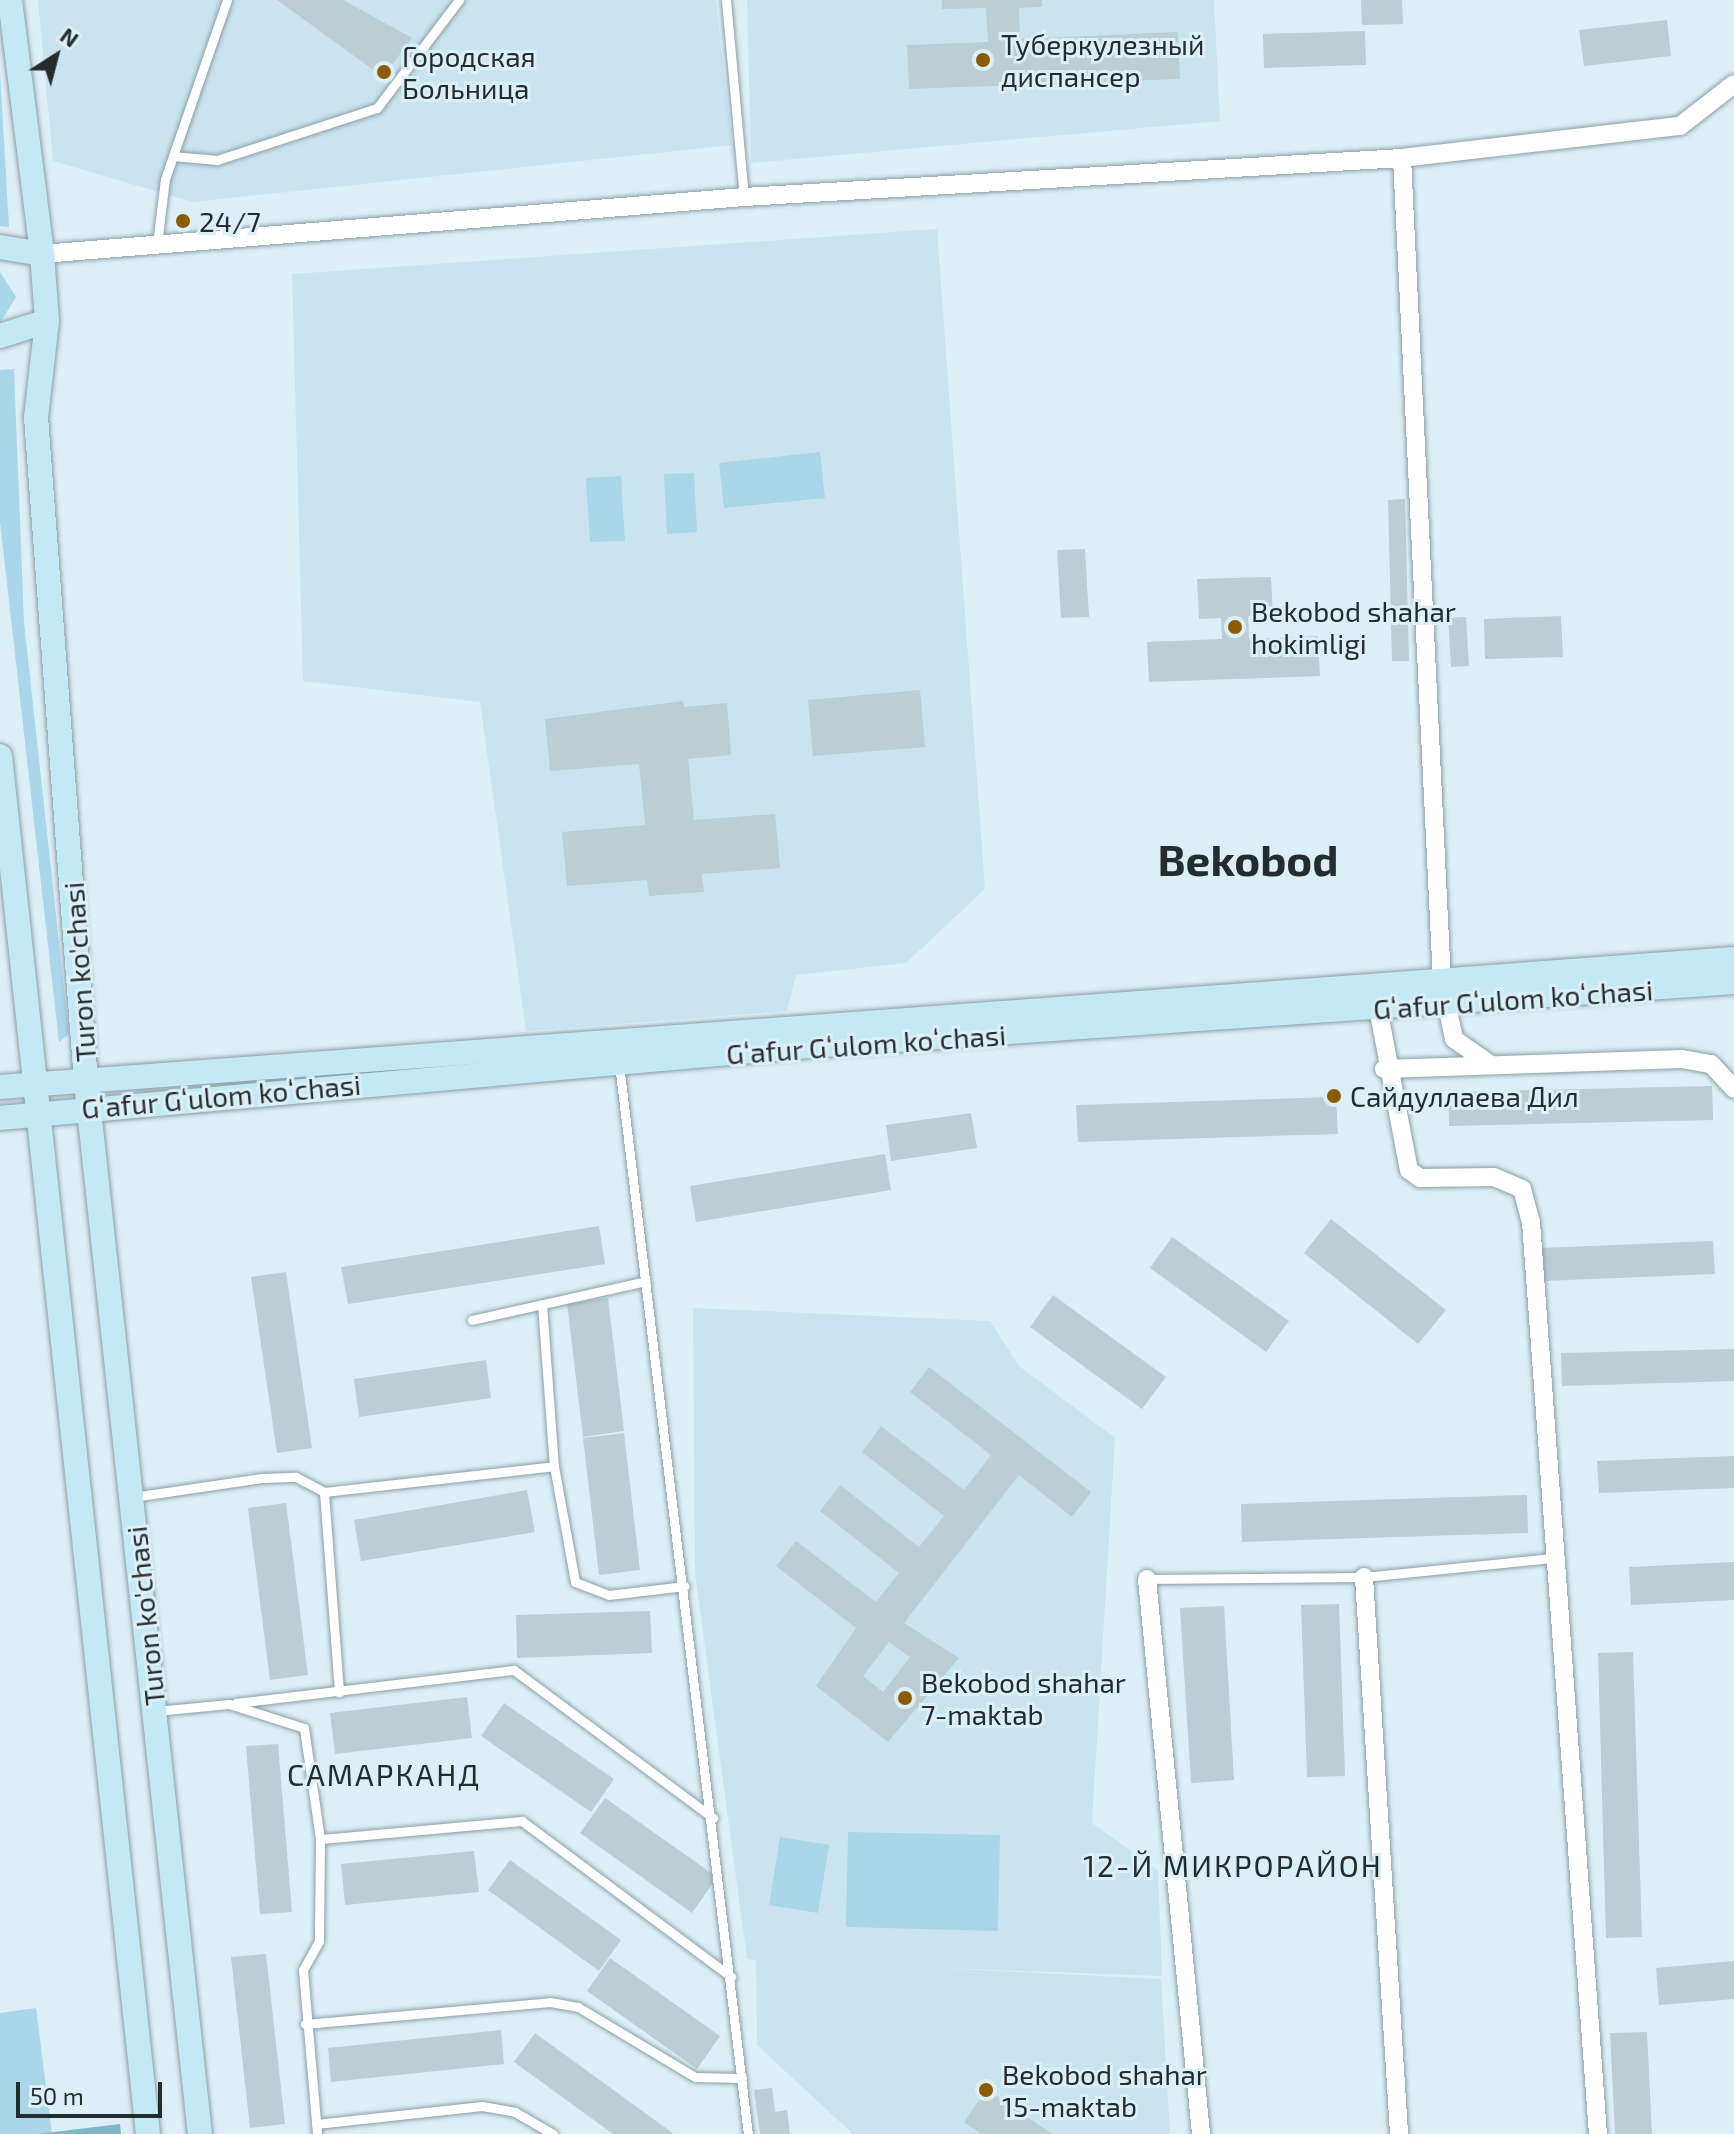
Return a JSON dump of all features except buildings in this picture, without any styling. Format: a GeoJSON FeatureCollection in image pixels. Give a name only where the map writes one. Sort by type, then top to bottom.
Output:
{"type":"FeatureCollection","features":[{"type":"Feature","properties":{"kind":"main road","name":"Turon ko'chasi"},"geometry":{"type":"LineString","coordinates":[[10,0],[42,254],[47,321],[36,417],[89,1094],[200,2134]]}},
{"type":"Feature","properties":{"kind":"main road"},"geometry":{"type":"LineString","coordinates":[[0,247],[42,254]]}},
{"type":"Feature","properties":{"kind":"main road"},"geometry":{"type":"LineString","coordinates":[[0,336],[47,321]]}},
{"type":"Feature","properties":{"kind":"main road","name":"Turon ko'chasi"},"geometry":{"type":"LineString","coordinates":[[0,756],[148,2134]]}},
{"type":"Feature","properties":{"kind":"main road","name":"Gʻafur Gʻulom koʻchasi"},"geometry":{"type":"LineString","coordinates":[[0,1087],[35,1085],[89,1094],[619,1064],[808,1038],[1378,1008],[1443,993],[1734,959]]}},
{"type":"Feature","properties":{"kind":"main road","name":"Gʻafur Gʻulom koʻchasi"},"geometry":{"type":"LineString","coordinates":[[0,1118],[39,1113],[89,1094],[1443,993],[1734,982]]}},
{"type":"Feature","properties":{"kind":"street"},"geometry":{"type":"LineString","coordinates":[[42,254],[744,197],[1402,158],[1680,126],[1734,84]]}},
{"type":"Feature","properties":{"kind":"street"},"geometry":{"type":"LineString","coordinates":[[1402,158],[1443,993],[1454,1039],[1491,1065]]}},
{"type":"Feature","properties":{"kind":"street"},"geometry":{"type":"LineString","coordinates":[[1378,1008],[1384,1069],[1409,1170],[1420,1178],[1494,1177],[1522,1189],[1531,1222],[1552,1558],[1598,2134]]}},
{"type":"Feature","properties":{"kind":"street"},"geometry":{"type":"LineString","coordinates":[[1384,1069],[1682,1059],[1711,1064],[1734,1089]]}},
{"type":"Feature","properties":{"kind":"street"},"geometry":{"type":"LineString","coordinates":[[1364,1577],[1399,2134]]}},
{"type":"Feature","properties":{"kind":"street"},"geometry":{"type":"LineString","coordinates":[[1147,1579],[1201,2134]]}},
{"type":"Feature","properties":{"kind":"lane"},"geometry":{"type":"LineString","coordinates":[[157,244],[173,156],[227,0]]}},
{"type":"Feature","properties":{"kind":"lane"},"geometry":{"type":"LineString","coordinates":[[173,156],[217,160],[377,108],[459,0]]}},
{"type":"Feature","properties":{"kind":"lane"},"geometry":{"type":"LineString","coordinates":[[726,0],[744,197]]}},
{"type":"Feature","properties":{"kind":"lane"},"geometry":{"type":"LineString","coordinates":[[619,1064],[713,1818],[748,2134]]}},
{"type":"Feature","properties":{"kind":"lane"},"geometry":{"type":"LineString","coordinates":[[472,1320],[646,1281]]}},
{"type":"Feature","properties":{"kind":"lane"},"geometry":{"type":"LineString","coordinates":[[542,1304],[554,1466],[575,1582],[587,1593],[609,1595],[684,1586]]}},
{"type":"Feature","properties":{"kind":"lane"},"geometry":{"type":"LineString","coordinates":[[132,1497],[296,1477],[324,1492],[554,1466]]}},
{"type":"Feature","properties":{"kind":"lane"},"geometry":{"type":"LineString","coordinates":[[324,1492],[339,1692]]}},
{"type":"Feature","properties":{"kind":"lane"},"geometry":{"type":"LineString","coordinates":[[1147,1579],[1364,1577],[1552,1558]]}},
{"type":"Feature","properties":{"kind":"lane"},"geometry":{"type":"LineString","coordinates":[[155,1711],[514,1670],[713,1818]]}},
{"type":"Feature","properties":{"kind":"lane"},"geometry":{"type":"LineString","coordinates":[[229,1704],[304,1728],[320,1839],[319,1941],[303,1970],[305,2024],[317,2129],[482,2106],[515,2112],[553,2134]]}},
{"type":"Feature","properties":{"kind":"lane"},"geometry":{"type":"LineString","coordinates":[[320,1839],[522,1821],[731,1977]]}},
{"type":"Feature","properties":{"kind":"lane"},"geometry":{"type":"LineString","coordinates":[[305,2024],[550,2002],[578,2007],[695,2077],[742,2078]]}},
{"type":"Feature","properties":{"kind":"shaded area","name":"Городская Больница"},"geometry":{"type":"Polygon","coordinates":[[[38,0],[716,0],[732,145],[193,202],[53,161],[38,0]]]}},
{"type":"Feature","properties":{"kind":"shaded area","name":"Туберкулезный диспансер"},"geometry":{"type":"Polygon","coordinates":[[[747,0],[1214,0],[1220,121],[751,163],[747,0]]]}},
{"type":"Feature","properties":{"kind":"shaded area"},"geometry":{"type":"Polygon","coordinates":[[[0,72],[9,227],[0,226],[0,72]]]}},
{"type":"Feature","properties":{"kind":"shaded area"},"geometry":{"type":"Polygon","coordinates":[[[937,229],[985,889],[906,963],[796,975],[787,1011],[526,1031],[480,702],[303,681],[292,274],[937,229]]]}},
{"type":"Feature","properties":{"kind":"shaded area"},"geometry":{"type":"Polygon","coordinates":[[[0,272],[16,297],[0,323],[0,272]]]}},
{"type":"Feature","properties":{"kind":"shaded area"},"geometry":{"type":"Polygon","coordinates":[[[14,369],[24,622],[69,1034],[59,1042],[0,522],[0,370],[14,369]]]}},
{"type":"Feature","properties":{"kind":"shaded area"},"geometry":{"type":"Polygon","coordinates":[[[820,452],[825,498],[724,508],[719,463],[820,452]]]}},
{"type":"Feature","properties":{"kind":"shaded area"},"geometry":{"type":"Polygon","coordinates":[[[694,473],[697,532],[667,534],[664,474],[694,473]]]}},
{"type":"Feature","properties":{"kind":"shaded area"},"geometry":{"type":"Polygon","coordinates":[[[621,476],[625,541],[590,542],[586,478],[621,476]]]}},
{"type":"Feature","properties":{"kind":"shaded area","name":"Bekobod shahar 7-maktab"},"geometry":{"type":"Polygon","coordinates":[[[693,1308],[990,1321],[1019,1366],[1115,1438],[1092,1823],[1158,1870],[1162,1976],[938,1968],[1161,1979],[1170,2134],[853,2134],[757,2045],[756,1960],[747,1959],[695,1573],[693,1308]]]}},
{"type":"Feature","properties":{"kind":"shaded area"},"geometry":{"type":"Polygon","coordinates":[[[848,1832],[1000,1835],[998,1931],[846,1927],[848,1832]]]}},
{"type":"Feature","properties":{"kind":"shaded area"},"geometry":{"type":"Polygon","coordinates":[[[780,1837],[829,1845],[818,1913],[769,1905],[780,1837]]]}},
{"type":"Feature","properties":{"kind":"shaded area"},"geometry":{"type":"Polygon","coordinates":[[[36,2008],[52,2134],[0,2134],[0,2013],[36,2008]]]}},
{"type":"Feature","properties":{"kind":"shaded area"},"geometry":{"type":"Polygon","coordinates":[[[120,2124],[121,2134],[37,2134],[120,2124]]]}},
{"type":"Feature","properties":{"kind":"place","name":"Туберкулезный диспансер"},"geometry":{"type":"Point","coordinates":[983,60]}},
{"type":"Feature","properties":{"kind":"place","name":"Городская Больница"},"geometry":{"type":"Point","coordinates":[384,72]}},
{"type":"Feature","properties":{"kind":"place","name":"24/7"},"geometry":{"type":"Point","coordinates":[183,221]}},
{"type":"Feature","properties":{"kind":"place","name":"Bekobod shahar hokimligi"},"geometry":{"type":"Point","coordinates":[1235,627]}},
{"type":"Feature","properties":{"kind":"place","name":"Сайдуллаева Дил"},"geometry":{"type":"Point","coordinates":[1334,1096]}},
{"type":"Feature","properties":{"kind":"place","name":"Bekobod shahar 7-maktab"},"geometry":{"type":"Point","coordinates":[905,1698]}},
{"type":"Feature","properties":{"kind":"place","name":"Bekobod shahar 15-maktab"},"geometry":{"type":"Point","coordinates":[986,2090]}},
{"type":"Feature","properties":{"kind":"district","name":"Bekobod"},"geometry":{"type":"Point","coordinates":[1248,859]}},
{"type":"Feature","properties":{"kind":"district","name":"САМАРКАНД"},"geometry":{"type":"Point","coordinates":[384,1774]}},
{"type":"Feature","properties":{"kind":"district","name":"12-Й МИКРОРАЙОН"},"geometry":{"type":"Point","coordinates":[1233,1865]}}]}
